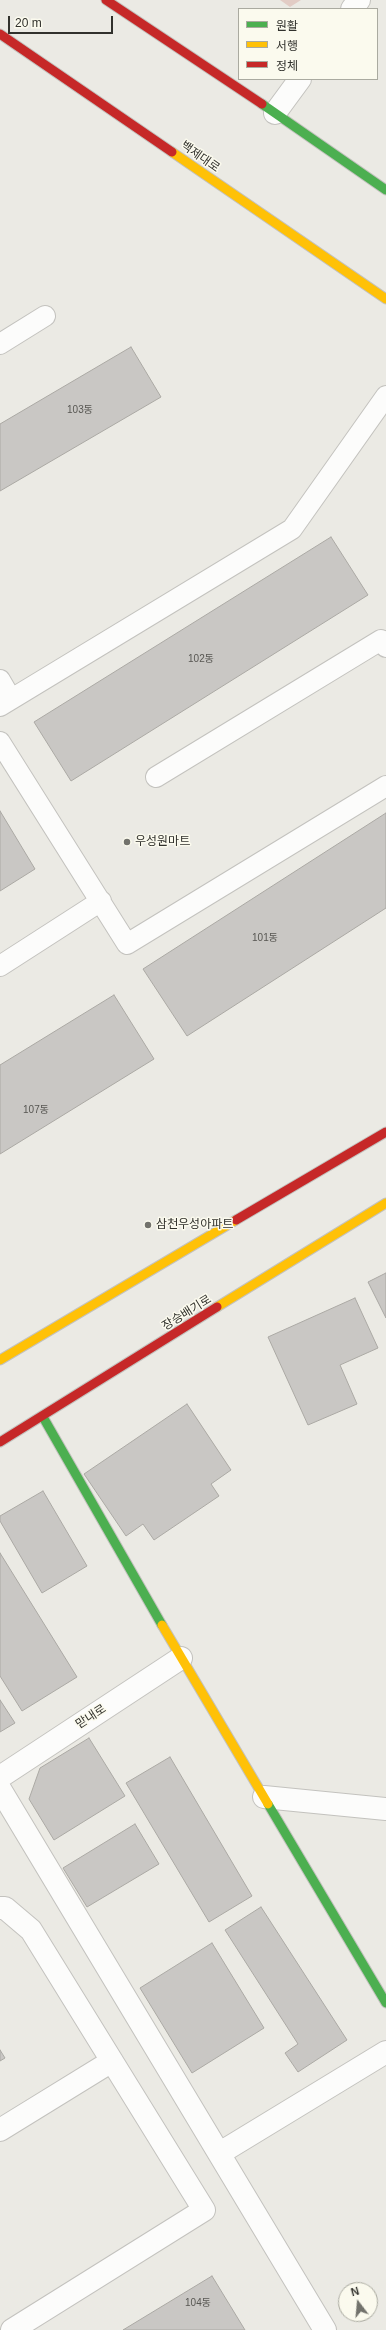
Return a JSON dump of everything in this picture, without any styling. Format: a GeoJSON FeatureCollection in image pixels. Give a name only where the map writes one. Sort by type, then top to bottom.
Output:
{"type":"FeatureCollection","features":[{"type":"Feature","properties":{"kind":"street"},"geometry":{"type":"LineString","coordinates":[[106,0],[275,113],[386,190]]}},
{"type":"Feature","properties":{"kind":"street"},"geometry":{"type":"LineString","coordinates":[[353,8],[359,0]]}},
{"type":"Feature","properties":{"kind":"street","name":"백제대로"},"geometry":{"type":"LineString","coordinates":[[0,34],[386,299]]}},
{"type":"Feature","properties":{"kind":"street"},"geometry":{"type":"LineString","coordinates":[[275,113],[299,80]]}},
{"type":"Feature","properties":{"kind":"street"},"geometry":{"type":"LineString","coordinates":[[0,1360],[386,1132]]}},
{"type":"Feature","properties":{"kind":"street","name":"장승배기로"},"geometry":{"type":"LineString","coordinates":[[0,1442],[386,1203]]}},
{"type":"Feature","properties":{"kind":"street"},"geometry":{"type":"LineString","coordinates":[[43,1416],[181,1658],[386,2003]]}},
{"type":"Feature","properties":{"kind":"street","name":"맏내로"},"geometry":{"type":"LineString","coordinates":[[0,1776],[181,1658]]}},
{"type":"Feature","properties":{"kind":"street"},"geometry":{"type":"LineString","coordinates":[[0,1789],[325,2330]]}},
{"type":"Feature","properties":{"kind":"street"},"geometry":{"type":"LineString","coordinates":[[264,1797],[386,1809]]}},
{"type":"Feature","properties":{"kind":"street"},"geometry":{"type":"LineString","coordinates":[[0,1908],[5,1908],[31,1930],[204,2210],[12,2330]]}},
{"type":"Feature","properties":{"kind":"street"},"geometry":{"type":"LineString","coordinates":[[220,2153],[386,2052]]}},
{"type":"Feature","properties":{"kind":"street"},"geometry":{"type":"LineString","coordinates":[[0,2130],[112,2061]]}},
{"type":"Feature","properties":{"kind":"lane"},"geometry":{"type":"LineString","coordinates":[[0,344],[45,316]]}},
{"type":"Feature","properties":{"kind":"lane"},"geometry":{"type":"LineString","coordinates":[[0,680],[6,703],[292,529],[386,396]]}},
{"type":"Feature","properties":{"kind":"lane"},"geometry":{"type":"LineString","coordinates":[[156,777],[381,640],[386,647]]}},
{"type":"Feature","properties":{"kind":"lane"},"geometry":{"type":"LineString","coordinates":[[0,742],[127,944],[386,786]]}},
{"type":"Feature","properties":{"kind":"lane"},"geometry":{"type":"LineString","coordinates":[[0,966],[100,901]]}},
{"type":"Feature","properties":{"kind":"shaded area"},"geometry":{"type":"Polygon","coordinates":[[[280,0],[301,0],[290,7],[280,0]]]}},
{"type":"Feature","properties":{"kind":"building"},"geometry":{"type":"Polygon","coordinates":[[[131,347],[161,397],[0,491],[0,424],[131,347]]]}},
{"type":"Feature","properties":{"kind":"building"},"geometry":{"type":"Polygon","coordinates":[[[331,537],[368,595],[71,781],[34,722],[331,537]]]}},
{"type":"Feature","properties":{"kind":"building"},"geometry":{"type":"Polygon","coordinates":[[[0,811],[35,869],[0,891],[0,811]]]}},
{"type":"Feature","properties":{"kind":"building"},"geometry":{"type":"Polygon","coordinates":[[[386,813],[386,908],[187,1036],[143,969],[386,813]]]}},
{"type":"Feature","properties":{"kind":"building"},"geometry":{"type":"Polygon","coordinates":[[[114,995],[154,1059],[0,1154],[0,1065],[114,995]]]}},
{"type":"Feature","properties":{"kind":"building"},"geometry":{"type":"Polygon","coordinates":[[[386,1273],[386,1318],[368,1282],[386,1273]]]}},
{"type":"Feature","properties":{"kind":"building"},"geometry":{"type":"Polygon","coordinates":[[[355,1298],[378,1348],[340,1365],[357,1404],[308,1425],[268,1337],[355,1298]]]}},
{"type":"Feature","properties":{"kind":"building"},"geometry":{"type":"Polygon","coordinates":[[[187,1404],[231,1470],[211,1484],[219,1496],[154,1540],[143,1524],[126,1536],[84,1474],[187,1404]]]}},
{"type":"Feature","properties":{"kind":"building"},"geometry":{"type":"Polygon","coordinates":[[[43,1491],[87,1566],[42,1593],[0,1521],[0,1516],[43,1491]]]}},
{"type":"Feature","properties":{"kind":"building"},"geometry":{"type":"Polygon","coordinates":[[[0,1553],[77,1677],[22,1711],[0,1676],[0,1553]]]}},
{"type":"Feature","properties":{"kind":"building"},"geometry":{"type":"Polygon","coordinates":[[[0,1700],[15,1723],[0,1732],[0,1700]]]}},
{"type":"Feature","properties":{"kind":"building"},"geometry":{"type":"Polygon","coordinates":[[[89,1738],[125,1796],[54,1840],[29,1799],[40,1768],[89,1738]]]}},
{"type":"Feature","properties":{"kind":"building"},"geometry":{"type":"Polygon","coordinates":[[[170,1757],[252,1896],[209,1922],[126,1783],[170,1757]]]}},
{"type":"Feature","properties":{"kind":"building"},"geometry":{"type":"Polygon","coordinates":[[[135,1824],[159,1864],[87,1907],[63,1868],[135,1824]]]}},
{"type":"Feature","properties":{"kind":"building"},"geometry":{"type":"Polygon","coordinates":[[[261,1907],[347,2040],[298,2072],[285,2053],[298,2044],[225,1930],[261,1907]]]}},
{"type":"Feature","properties":{"kind":"building"},"geometry":{"type":"Polygon","coordinates":[[[212,1943],[264,2028],[192,2073],[140,1988],[212,1943]]]}},
{"type":"Feature","properties":{"kind":"building"},"geometry":{"type":"Polygon","coordinates":[[[0,2050],[5,2058],[0,2061],[0,2050]]]}},
{"type":"Feature","properties":{"kind":"building"},"geometry":{"type":"Polygon","coordinates":[[[212,2276],[245,2330],[123,2330],[212,2276]]]}},
{"type":"Feature","properties":{"kind":"traffic: fast"},"geometry":{"type":"LineString","coordinates":[[262,104],[386,190]]}},
{"type":"Feature","properties":{"kind":"traffic: fast"},"geometry":{"type":"LineString","coordinates":[[43,1417],[162,1625]]}},
{"type":"Feature","properties":{"kind":"traffic: fast"},"geometry":{"type":"LineString","coordinates":[[268,1804],[386,2003]]}},
{"type":"Feature","properties":{"kind":"traffic: slow"},"geometry":{"type":"LineString","coordinates":[[172,152],[386,299]]}},
{"type":"Feature","properties":{"kind":"traffic: slow"},"geometry":{"type":"LineString","coordinates":[[217,1307],[386,1203]]}},
{"type":"Feature","properties":{"kind":"traffic: slow"},"geometry":{"type":"LineString","coordinates":[[0,1360],[236,1220]]}},
{"type":"Feature","properties":{"kind":"traffic: slow"},"geometry":{"type":"LineString","coordinates":[[162,1625],[268,1804]]}},
{"type":"Feature","properties":{"kind":"traffic: jam"},"geometry":{"type":"LineString","coordinates":[[106,0],[262,104]]}},
{"type":"Feature","properties":{"kind":"traffic: jam"},"geometry":{"type":"LineString","coordinates":[[0,34],[172,152]]}},
{"type":"Feature","properties":{"kind":"traffic: jam"},"geometry":{"type":"LineString","coordinates":[[236,1220],[386,1132]]}},
{"type":"Feature","properties":{"kind":"traffic: jam"},"geometry":{"type":"LineString","coordinates":[[0,1442],[217,1307]]}},
{"type":"Feature","properties":{"kind":"place","name":"우성원마트"},"geometry":{"type":"Point","coordinates":[127,842]}},
{"type":"Feature","properties":{"kind":"place","name":"삼천우성아파트"},"geometry":{"type":"Point","coordinates":[148,1225]}}]}
